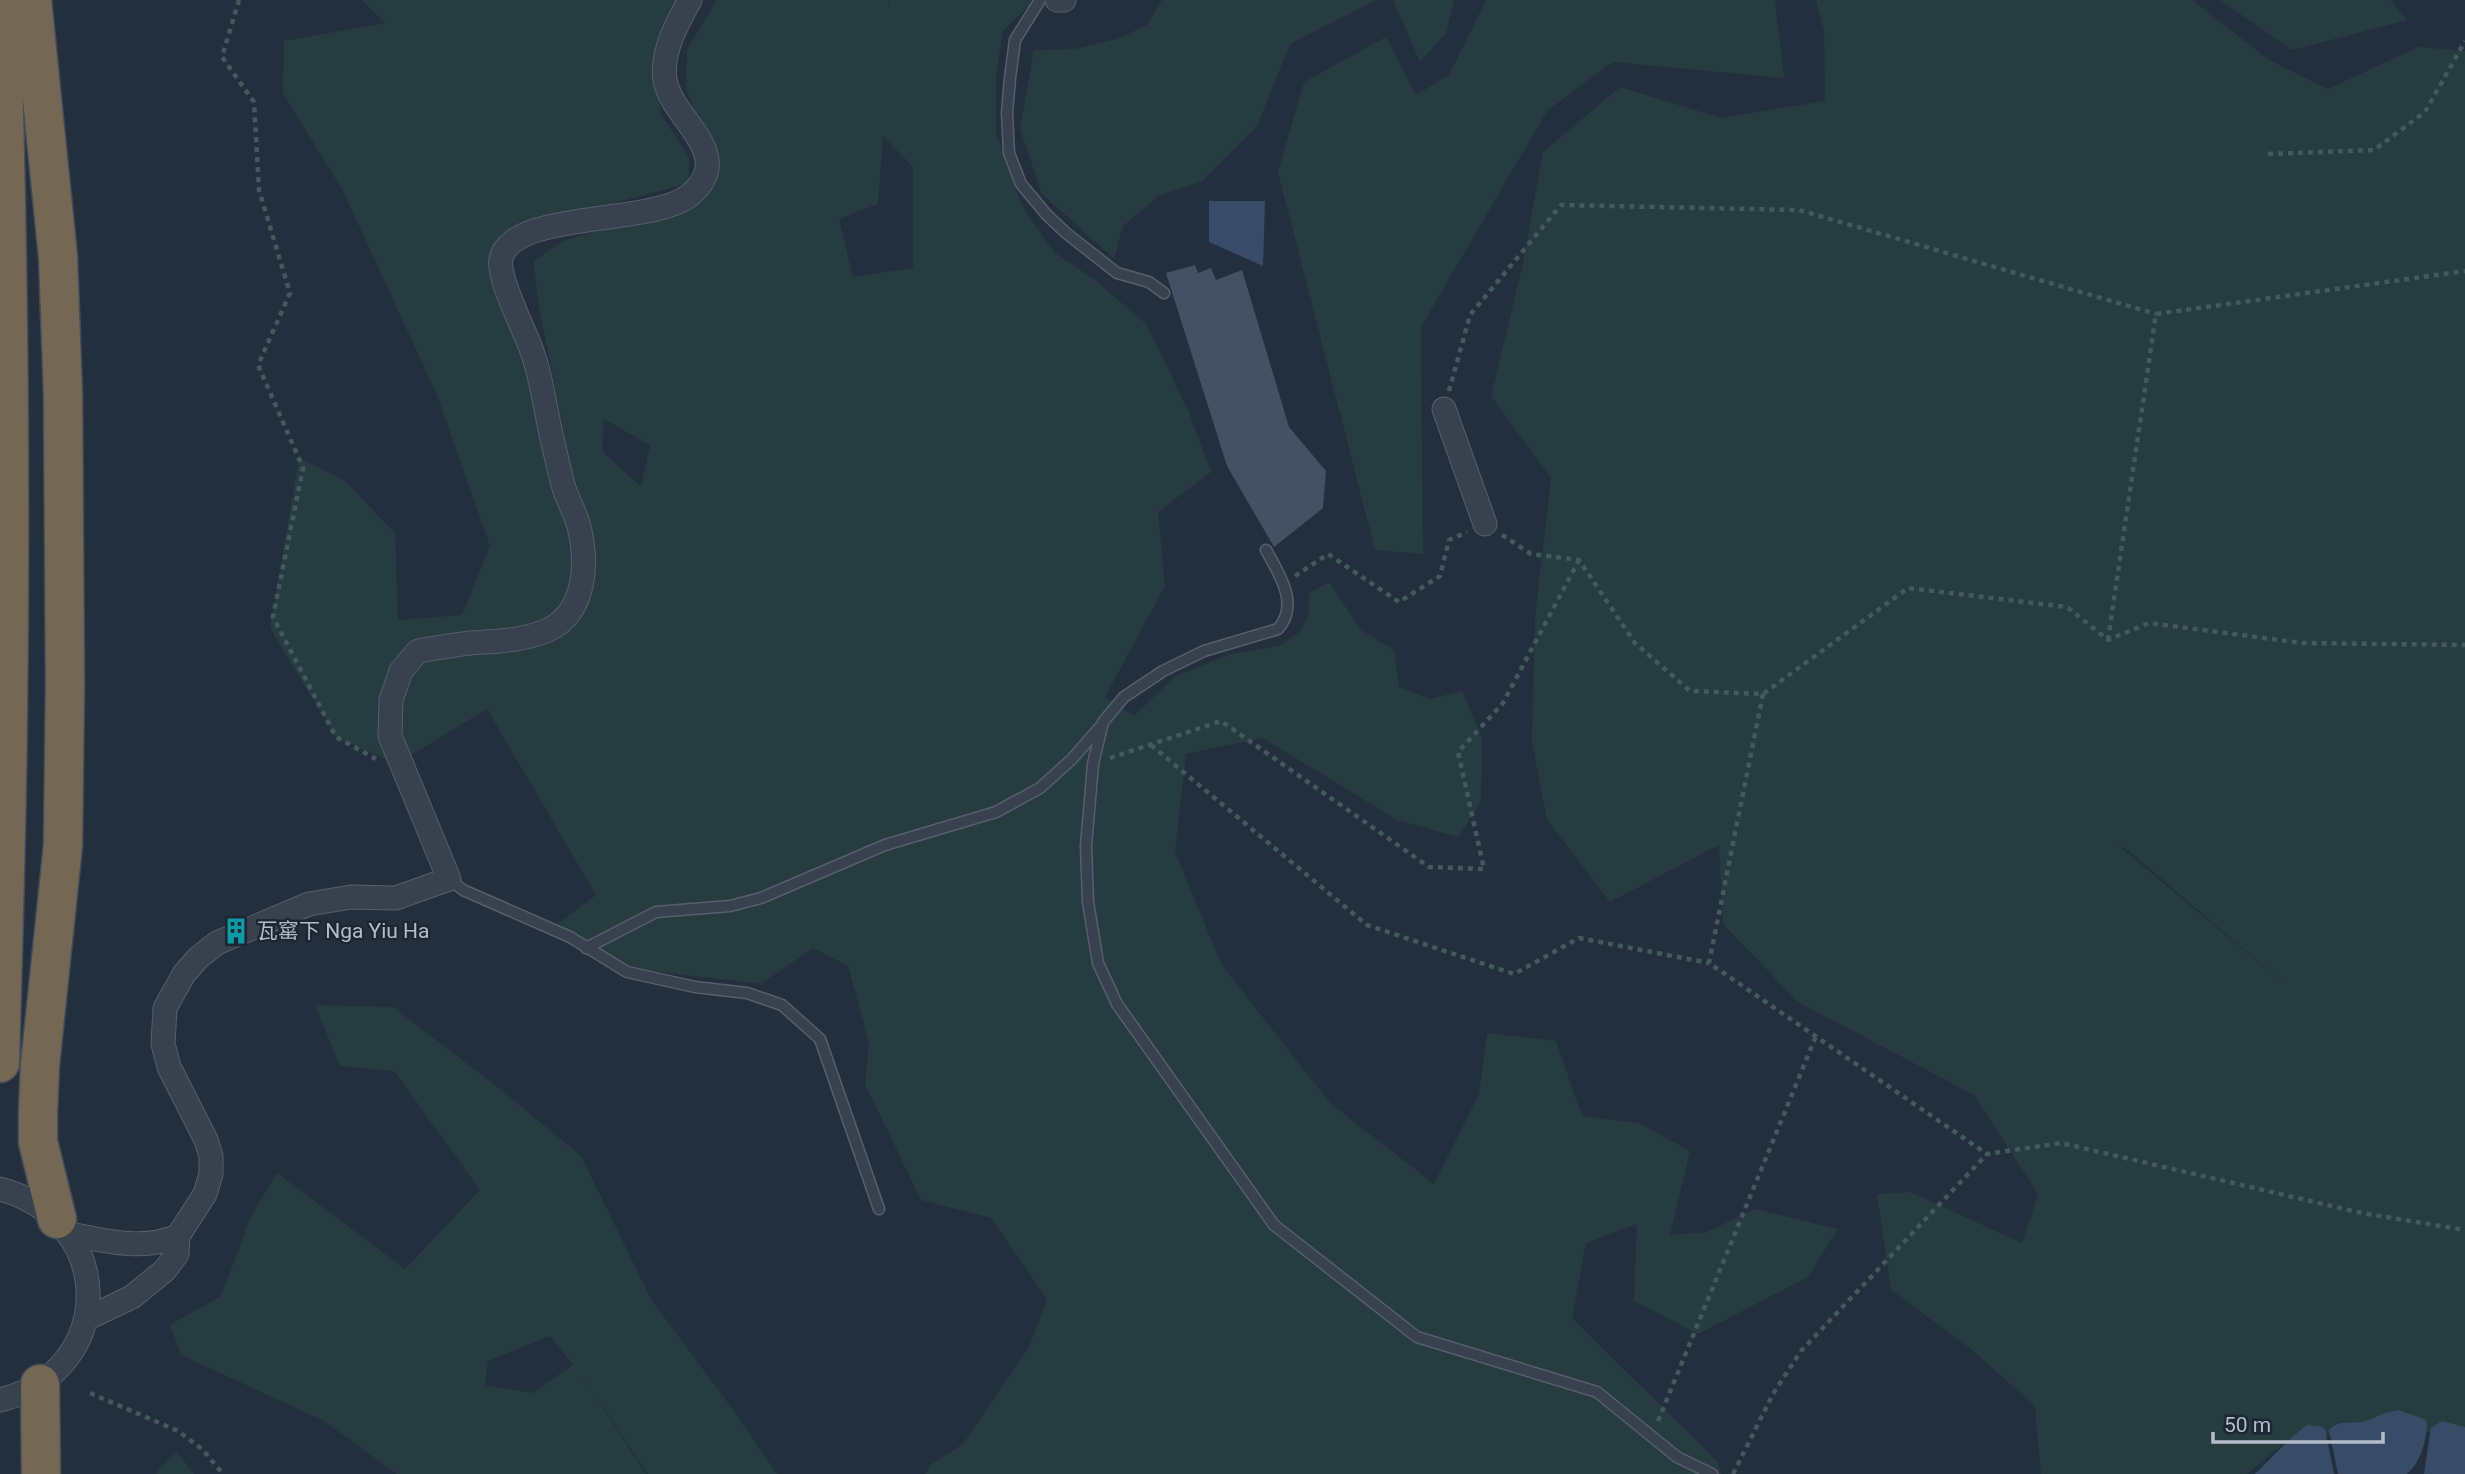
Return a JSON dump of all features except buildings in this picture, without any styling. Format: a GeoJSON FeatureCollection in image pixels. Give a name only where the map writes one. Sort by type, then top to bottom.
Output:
{"type":"FeatureCollection","features":[{"type":"Feature","properties":{"kind":"highway"},"geometry":{"type":"LineString","coordinates":[[0,1063],[8,705],[9,478],[1,0]]}},
{"type":"Feature","properties":{"kind":"highway"},"geometry":{"type":"LineString","coordinates":[[32,0],[58,257],[63,395],[65,685],[63,845],[40,1065],[38,1142],[63,1226]]}},
{"type":"Feature","properties":{"kind":"highway"},"geometry":{"type":"LineString","coordinates":[[40,1384],[41,1474]]}},
{"type":"Feature","properties":{"kind":"street"},"geometry":{"type":"LineString","coordinates":[[86,1319],[132,1297],[152,1282],[177,1254],[178,1236],[200,1205],[211,1174],[211,1156],[206,1140],[174,1079],[163,1044],[165,1009],[184,974],[217,943],[309,904],[351,897],[396,898],[449,879],[390,736],[391,700],[401,671],[418,651],[521,638],[549,629],[565,618],[579,597],[584,551],[579,525],[565,489],[534,356],[501,274],[501,258],[510,244],[539,229],[559,223],[613,218],[656,208],[687,197],[698,187],[707,171],[707,153],[665,80],[666,54],[676,25],[690,0]]}},
{"type":"Feature","properties":{"kind":"street"},"geometry":{"type":"LineString","coordinates":[[1057,0],[1063,0]]}},
{"type":"Feature","properties":{"kind":"street"},"geometry":{"type":"LineString","coordinates":[[1444,409],[1485,524]]}},
{"type":"Feature","properties":{"kind":"street"},"geometry":{"type":"LineString","coordinates":[[0,1189],[19,1194],[39,1204],[63,1226],[83,1260],[88,1289],[86,1319],[77,1344],[61,1367],[22,1394],[0,1400]]}},
{"type":"Feature","properties":{"kind":"street"},"geometry":{"type":"LineString","coordinates":[[63,1226],[121,1244],[149,1243],[178,1236]]}},
{"type":"Feature","properties":{"kind":"lane"},"geometry":{"type":"LineString","coordinates":[[1040,0],[1015,40],[1010,78],[1007,113],[1009,153],[1021,184],[1046,215],[1117,273],[1149,282],[1164,293]]}},
{"type":"Feature","properties":{"kind":"lane"},"geometry":{"type":"LineString","coordinates":[[586,948],[656,912],[730,906],[761,898],[885,845],[996,811],[1040,788],[1072,759],[1124,697],[1163,671],[1204,651],[1278,629],[1287,613],[1287,598],[1266,550]]}},
{"type":"Feature","properties":{"kind":"lane"},"geometry":{"type":"LineString","coordinates":[[1104,722],[1093,764],[1086,846],[1088,902],[1098,963],[1117,1004],[1274,1225],[1417,1337],[1597,1392],[1677,1457],[1712,1474]]}},
{"type":"Feature","properties":{"kind":"lane"},"geometry":{"type":"LineString","coordinates":[[449,879],[463,890],[570,937],[627,972],[695,987],[747,993],[782,1005],[820,1039],[879,1209]]}},
{"type":"Feature","properties":{"kind":"path"},"geometry":{"type":"LineString","coordinates":[[239,0],[222,57],[254,102],[258,190],[290,293],[258,365],[303,468],[273,617],[336,737],[407,777]]}},
{"type":"Feature","properties":{"kind":"path"},"geometry":{"type":"LineString","coordinates":[[2268,154],[2374,150],[2425,113],[2465,41]]}},
{"type":"Feature","properties":{"kind":"path"},"geometry":{"type":"LineString","coordinates":[[1444,409],[1470,315],[1561,205],[1799,210],[2156,314],[2465,271]]}},
{"type":"Feature","properties":{"kind":"path"},"geometry":{"type":"LineString","coordinates":[[2108,640],[2156,314]]}},
{"type":"Feature","properties":{"kind":"path"},"geometry":{"type":"LineString","coordinates":[[1283,584],[1328,554],[1399,602],[1440,576],[1450,540],[1485,524],[1531,554],[1579,560],[1635,643],[1690,691],[1763,694],[1908,588],[2067,607],[2108,640]]}},
{"type":"Feature","properties":{"kind":"path"},"geometry":{"type":"LineString","coordinates":[[1093,764],[1221,721],[1429,867],[1484,869],[1458,752],[1503,703],[1579,560]]}},
{"type":"Feature","properties":{"kind":"path"},"geometry":{"type":"LineString","coordinates":[[2108,640],[2149,623],[2302,643],[2465,645]]}},
{"type":"Feature","properties":{"kind":"path"},"geometry":{"type":"LineString","coordinates":[[1709,963],[1763,694]]}},
{"type":"Feature","properties":{"kind":"path"},"geometry":{"type":"LineString","coordinates":[[1150,745],[1367,925],[1514,974],[1579,938],[1709,963],[1987,1154]]}},
{"type":"Feature","properties":{"kind":"path"},"geometry":{"type":"LineString","coordinates":[[1651,1436],[1816,1036]]}},
{"type":"Feature","properties":{"kind":"path"},"geometry":{"type":"LineString","coordinates":[[1733,1474],[1773,1394],[1801,1351],[1987,1154],[2061,1143],[2362,1213],[2465,1230]]}},
{"type":"Feature","properties":{"kind":"path"},"geometry":{"type":"LineString","coordinates":[[90,1393],[178,1431],[202,1449],[223,1474]]}},
{"type":"Feature","properties":{"kind":"green space"},"geometry":{"type":"Polygon","coordinates":[[[362,0],[679,0],[657,77],[661,114],[689,157],[689,183],[502,233],[494,253],[490,273],[554,429],[564,434],[537,296],[534,261],[562,241],[704,199],[718,166],[686,90],[687,50],[717,0],[888,0],[888,6],[889,0],[1031,0],[1031,4],[1003,31],[996,75],[996,133],[1015,188],[1024,209],[1054,252],[1095,280],[1146,324],[1188,410],[1211,472],[1158,512],[1165,586],[1105,697],[1134,716],[1174,677],[1231,654],[1279,646],[1301,631],[1309,615],[1309,593],[1329,582],[1361,630],[1394,650],[1399,687],[1430,699],[1462,691],[1482,737],[1481,802],[1458,837],[1397,820],[1263,738],[1186,754],[1175,851],[1221,964],[1330,1103],[1434,1184],[1479,1094],[1487,1033],[1556,1041],[1582,1116],[1639,1123],[1690,1151],[1670,1235],[1707,1232],[1755,1209],[1838,1229],[1808,1277],[1698,1334],[1634,1301],[1637,1224],[1586,1243],[1572,1318],[1717,1461],[1721,1474],[925,1474],[930,1465],[963,1444],[1029,1347],[1047,1299],[991,1218],[921,1200],[865,1084],[869,1043],[848,966],[813,948],[761,984],[635,969],[556,925],[596,895],[487,709],[396,764],[336,737],[270,628],[299,458],[345,481],[395,533],[398,620],[462,615],[490,546],[437,395],[343,191],[283,93],[284,41],[385,23],[362,0]],[[883,136],[878,204],[839,219],[853,277],[913,268],[913,167],[883,136]],[[604,419],[602,451],[641,487],[650,445],[604,419]]]}},
{"type":"Feature","properties":{"kind":"green space"},"geometry":{"type":"Polygon","coordinates":[[[1162,0],[1377,0],[1290,44],[1257,126],[1201,182],[1160,195],[1123,226],[1114,259],[1042,194],[1020,129],[1034,50],[1074,49],[1117,39],[1147,25],[1162,0]]]}},
{"type":"Feature","properties":{"kind":"green space"},"geometry":{"type":"Polygon","coordinates":[[[1393,0],[1454,0],[1446,33],[1420,62],[1393,0]]]}},
{"type":"Feature","properties":{"kind":"green space"},"geometry":{"type":"Polygon","coordinates":[[[1486,0],[1775,0],[1784,78],[1613,62],[1547,111],[1421,327],[1423,554],[1375,550],[1278,172],[1304,82],[1386,37],[1416,95],[1449,75],[1486,0]]]}},
{"type":"Feature","properties":{"kind":"green space"},"geometry":{"type":"Polygon","coordinates":[[[1816,0],[2192,0],[2269,60],[2328,89],[2418,47],[2465,51],[2465,1431],[2293,1436],[2247,1474],[2041,1474],[2035,1406],[1971,1349],[1891,1290],[1877,1194],[1910,1192],[2022,1243],[2038,1194],[1974,1095],[1798,1002],[1723,924],[1719,845],[1610,902],[1547,820],[1532,742],[1535,617],[1551,478],[1491,396],[1522,268],[1543,152],[1620,87],[1721,118],[1825,101],[1824,30],[1816,0]],[[2118,845],[2289,988],[2128,850],[2118,845]]]}},
{"type":"Feature","properties":{"kind":"green space"},"geometry":{"type":"Polygon","coordinates":[[[2220,0],[2390,0],[2408,20],[2292,50],[2220,0]]]}},
{"type":"Feature","properties":{"kind":"green space"},"geometry":{"type":"Polygon","coordinates":[[[315,1005],[393,1007],[500,1089],[581,1156],[652,1301],[777,1474],[648,1474],[580,1373],[646,1474],[397,1474],[324,1421],[181,1355],[170,1325],[221,1296],[251,1216],[277,1173],[405,1269],[480,1190],[394,1071],[340,1066],[315,1005]],[[550,1336],[488,1361],[485,1385],[532,1393],[573,1365],[550,1336]]]}},
{"type":"Feature","properties":{"kind":"green space"},"geometry":{"type":"Polygon","coordinates":[[[177,1452],[194,1474],[157,1474],[157,1470],[177,1452]]]}},
{"type":"Feature","properties":{"kind":"water"},"geometry":{"type":"Polygon","coordinates":[[[1209,201],[1265,201],[1263,266],[1209,242],[1209,201]]]}},
{"type":"Feature","properties":{"kind":"water"},"geometry":{"type":"Polygon","coordinates":[[[2398,1410],[2424,1419],[2427,1423],[2422,1451],[2412,1469],[2407,1474],[2338,1474],[2329,1430],[2338,1424],[2366,1421],[2398,1410]]]}},
{"type":"Feature","properties":{"kind":"water"},"geometry":{"type":"Polygon","coordinates":[[[2442,1421],[2465,1427],[2465,1474],[2424,1474],[2431,1428],[2442,1421]]]}},
{"type":"Feature","properties":{"kind":"water"},"geometry":{"type":"Polygon","coordinates":[[[2307,1425],[2325,1429],[2334,1474],[2255,1474],[2293,1436],[2307,1425]]]}},
{"type":"Feature","properties":{"kind":"place","name":"瓦窰下 Nga Yiu Ha"},"geometry":{"type":"Point","coordinates":[236,931]}}]}
